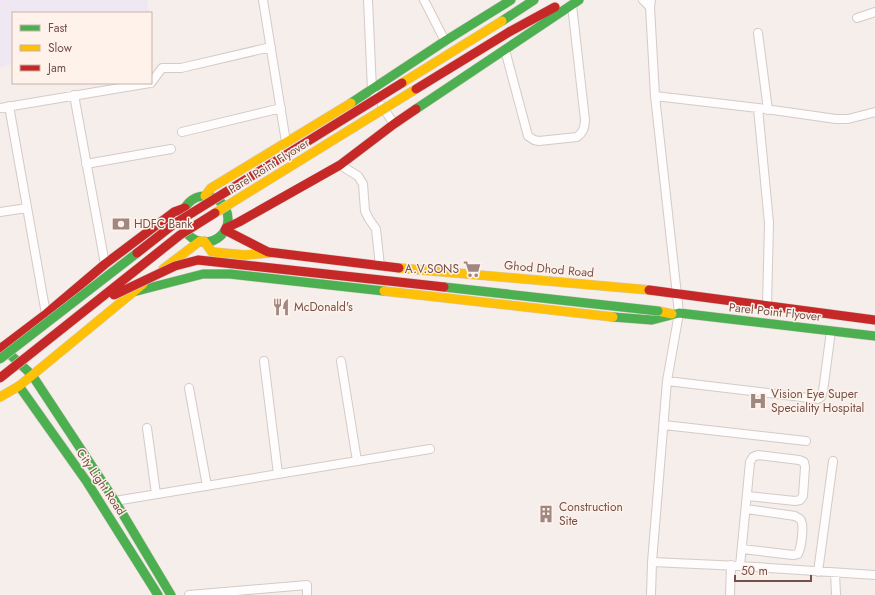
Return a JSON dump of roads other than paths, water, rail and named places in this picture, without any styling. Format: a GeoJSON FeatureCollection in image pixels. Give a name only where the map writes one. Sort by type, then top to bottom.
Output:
{"type":"FeatureCollection","features":[{"type":"Feature","properties":{"kind":"main road"},"geometry":{"type":"LineString","coordinates":[[205,196],[211,188],[372,90],[445,41],[511,0]]}},
{"type":"Feature","properties":{"kind":"main road","name":"Parel Point Flyover"},"geometry":{"type":"LineString","coordinates":[[0,359],[174,224],[534,0]]}},
{"type":"Feature","properties":{"kind":"main road"},"geometry":{"type":"LineString","coordinates":[[225,229],[340,165],[394,124],[505,50],[573,2]]}},
{"type":"Feature","properties":{"kind":"main road","name":"Parel Point Flyover"},"geometry":{"type":"LineString","coordinates":[[0,378],[180,235],[509,32],[573,2]]}},
{"type":"Feature","properties":{"kind":"main road"},"geometry":{"type":"LineString","coordinates":[[205,196],[219,200],[224,206],[228,221],[222,234],[208,242],[193,238],[187,234],[182,220],[185,208],[191,200],[197,197],[205,196]]}},
{"type":"Feature","properties":{"kind":"main road"},"geometry":{"type":"LineString","coordinates":[[171,595],[115,501],[32,375],[1,348],[46,314],[105,264],[174,212],[185,208]]}},
{"type":"Feature","properties":{"kind":"main road","name":"Ghod Dhod Road"},"geometry":{"type":"LineString","coordinates":[[225,229],[244,241],[272,253],[380,266],[642,289],[676,295],[875,320]]}},
{"type":"Feature","properties":{"kind":"main road"},"geometry":{"type":"LineString","coordinates":[[202,241],[212,252],[245,255],[272,253]]}},
{"type":"Feature","properties":{"kind":"main road"},"geometry":{"type":"LineString","coordinates":[[0,397],[19,386],[133,292],[202,241]]}},
{"type":"Feature","properties":{"kind":"main road","name":"Parel Point Flyover"},"geometry":{"type":"LineString","coordinates":[[92,305],[175,266],[198,260],[875,336]]}},
{"type":"Feature","properties":{"kind":"main road"},"geometry":{"type":"LineString","coordinates":[[95,273],[133,292],[192,276],[203,274],[230,274],[645,320],[652,320],[675,314]]}},
{"type":"Feature","properties":{"kind":"main road","name":"City Light Road"},"geometry":{"type":"LineString","coordinates":[[19,386],[87,482],[158,595]]}},
{"type":"Feature","properties":{"kind":"street"},"geometry":{"type":"LineString","coordinates":[[263,0],[286,142]]}},
{"type":"Feature","properties":{"kind":"street"},"geometry":{"type":"LineString","coordinates":[[368,0],[372,90],[394,124]]}},
{"type":"Feature","properties":{"kind":"street"},"geometry":{"type":"LineString","coordinates":[[424,0],[445,41]]}},
{"type":"Feature","properties":{"kind":"street"},"geometry":{"type":"LineString","coordinates":[[643,0],[650,4],[655,96],[676,295],[667,381],[652,562],[651,595]]}},
{"type":"Feature","properties":{"kind":"street"},"geometry":{"type":"LineString","coordinates":[[505,50],[528,136],[539,141],[577,137],[583,130],[585,120],[573,2]]}},
{"type":"Feature","properties":{"kind":"street"},"geometry":{"type":"LineString","coordinates":[[857,18],[875,12]]}},
{"type":"Feature","properties":{"kind":"street"},"geometry":{"type":"LineString","coordinates":[[758,32],[768,110]]}},
{"type":"Feature","properties":{"kind":"street"},"geometry":{"type":"LineString","coordinates":[[152,80],[162,68],[181,68],[271,47]]}},
{"type":"Feature","properties":{"kind":"street"},"geometry":{"type":"LineString","coordinates":[[0,108],[144,84]]}},
{"type":"Feature","properties":{"kind":"street"},"geometry":{"type":"LineString","coordinates":[[74,96],[105,264]]}},
{"type":"Feature","properties":{"kind":"street"},"geometry":{"type":"LineString","coordinates":[[655,96],[836,119],[848,119],[875,112]]}},
{"type":"Feature","properties":{"kind":"street"},"geometry":{"type":"LineString","coordinates":[[9,106],[46,314]]}},
{"type":"Feature","properties":{"kind":"street"},"geometry":{"type":"LineString","coordinates":[[182,132],[281,108]]}},
{"type":"Feature","properties":{"kind":"street"},"geometry":{"type":"LineString","coordinates":[[758,108],[770,223],[767,306]]}},
{"type":"Feature","properties":{"kind":"street"},"geometry":{"type":"LineString","coordinates":[[86,164],[171,149]]}},
{"type":"Feature","properties":{"kind":"street"},"geometry":{"type":"LineString","coordinates":[[340,165],[358,176],[363,184],[365,211],[376,229],[380,266]]}},
{"type":"Feature","properties":{"kind":"street"},"geometry":{"type":"LineString","coordinates":[[0,212],[27,208]]}},
{"type":"Feature","properties":{"kind":"street"},"geometry":{"type":"LineString","coordinates":[[667,381],[818,399],[821,397],[823,391],[831,331]]}},
{"type":"Feature","properties":{"kind":"street"},"geometry":{"type":"LineString","coordinates":[[264,361],[278,474]]}},
{"type":"Feature","properties":{"kind":"street"},"geometry":{"type":"LineString","coordinates":[[341,361],[357,461]]}},
{"type":"Feature","properties":{"kind":"street"},"geometry":{"type":"LineString","coordinates":[[189,388],[207,486]]}},
{"type":"Feature","properties":{"kind":"street"},"geometry":{"type":"LineString","coordinates":[[664,425],[806,441]]}},
{"type":"Feature","properties":{"kind":"street"},"geometry":{"type":"LineString","coordinates":[[147,428],[156,494]]}},
{"type":"Feature","properties":{"kind":"street"},"geometry":{"type":"LineString","coordinates":[[115,501],[430,449]]}},
{"type":"Feature","properties":{"kind":"street"},"geometry":{"type":"LineString","coordinates":[[740,566],[748,496],[750,462],[752,457],[758,455],[799,460],[804,462],[803,496],[800,500],[796,501],[748,496]]}},
{"type":"Feature","properties":{"kind":"street"},"geometry":{"type":"LineString","coordinates":[[818,572],[833,461]]}},
{"type":"Feature","properties":{"kind":"street"},"geometry":{"type":"LineString","coordinates":[[742,549],[793,556],[798,554],[801,550],[803,524],[800,519],[794,516],[746,509]]}},
{"type":"Feature","properties":{"kind":"street"},"geometry":{"type":"LineString","coordinates":[[652,562],[875,575]]}},
{"type":"Feature","properties":{"kind":"street"},"geometry":{"type":"LineString","coordinates":[[730,595],[731,566]]}},
{"type":"Feature","properties":{"kind":"street"},"geometry":{"type":"LineString","coordinates":[[835,573],[836,595]]}},
{"type":"Feature","properties":{"kind":"street"},"geometry":{"type":"LineString","coordinates":[[189,595],[307,585],[307,595]]}},
{"type":"Feature","properties":{"kind":"place","name":"HDFC Bank"},"geometry":{"type":"Point","coordinates":[121,224]}},
{"type":"Feature","properties":{"kind":"place","name":"A.V.SONS"},"geometry":{"type":"Point","coordinates":[472,269]}},
{"type":"Feature","properties":{"kind":"place","name":"McDonald's"},"geometry":{"type":"Point","coordinates":[281,307]}},
{"type":"Feature","properties":{"kind":"place","name":"Vision Eye Super Speciality Hospital"},"geometry":{"type":"Point","coordinates":[758,401]}},
{"type":"Feature","properties":{"kind":"place","name":"Construction Site"},"geometry":{"type":"Point","coordinates":[546,514]}}]}
